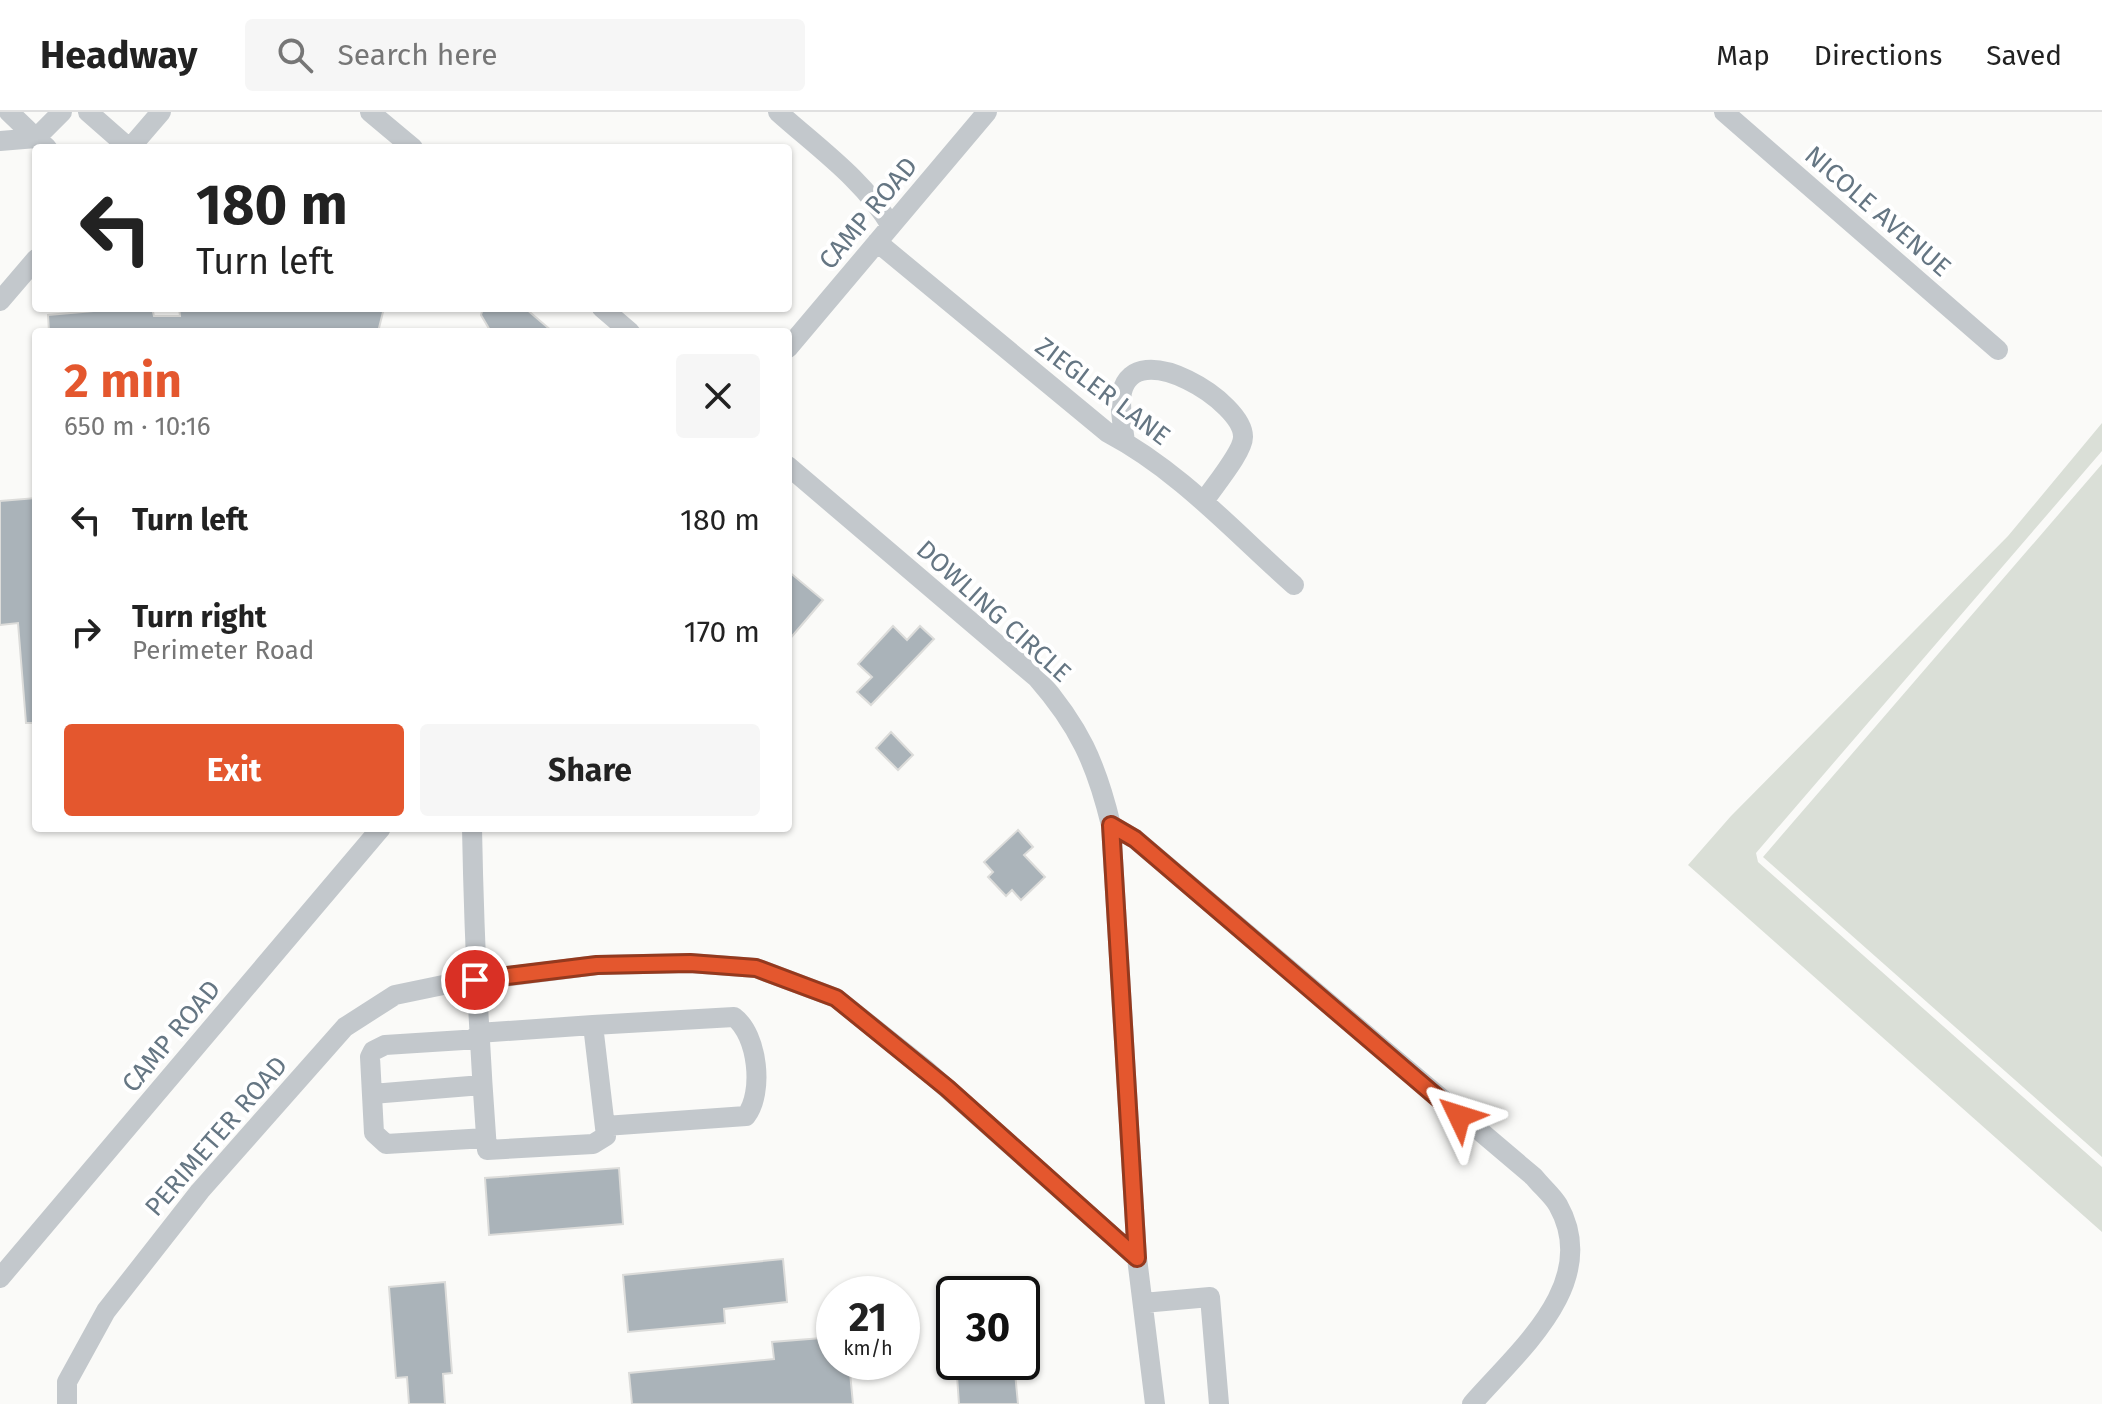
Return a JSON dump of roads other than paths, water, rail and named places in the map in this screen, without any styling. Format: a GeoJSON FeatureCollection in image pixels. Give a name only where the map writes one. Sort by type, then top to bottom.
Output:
{"type":"FeatureCollection","features":[{"type":"Feature","properties":{"kind":"street"},"geometry":{"type":"LineString","coordinates":[[9,112],[41,143]]}},
{"type":"Feature","properties":{"kind":"street"},"geometry":{"type":"LineString","coordinates":[[41,143],[62,112]]}},
{"type":"Feature","properties":{"kind":"street"},"geometry":{"type":"LineString","coordinates":[[88,112],[125,144]]}},
{"type":"Feature","properties":{"kind":"street"},"geometry":{"type":"LineString","coordinates":[[133,144],[161,112]]}},
{"type":"Feature","properties":{"kind":"street"},"geometry":{"type":"LineString","coordinates":[[370,112],[408,144]]}},
{"type":"Feature","properties":{"kind":"street"},"geometry":{"type":"LineString","coordinates":[[778,112],[850,176],[882,210],[891,226]]}},
{"type":"Feature","properties":{"kind":"street","name":"CAMP ROAD"},"geometry":{"type":"LineString","coordinates":[[792,343],[987,112]]}},
{"type":"Feature","properties":{"kind":"street","name":"NICOLE AVENUE"},"geometry":{"type":"LineString","coordinates":[[1724,112],[1998,350]]}},
{"type":"Feature","properties":{"kind":"street"},"geometry":{"type":"LineString","coordinates":[[0,141],[41,143]]}},
{"type":"Feature","properties":{"kind":"street","name":"ZIEGLER LANE"},"geometry":{"type":"LineString","coordinates":[[877,242],[1108,433],[1205,500],[1294,585]]}},
{"type":"Feature","properties":{"kind":"street"},"geometry":{"type":"LineString","coordinates":[[0,301],[32,264]]}},
{"type":"Feature","properties":{"kind":"street"},"geometry":{"type":"LineString","coordinates":[[607,312],[625,328]]}},
{"type":"Feature","properties":{"kind":"street"},"geometry":{"type":"LineString","coordinates":[[1125,442],[1122,390],[1131,376],[1145,369],[1167,371],[1186,378],[1222,404],[1243,428],[1243,442],[1205,500]]}},
{"type":"Feature","properties":{"kind":"street","name":"DOWLING CIRCLE"},"geometry":{"type":"LineString","coordinates":[[792,469],[1037,678],[1068,713],[1087,747],[1111,825],[1137,1258],[1154,1397]]}},
{"type":"Feature","properties":{"kind":"street"},"geometry":{"type":"LineString","coordinates":[[1111,825],[1135,839],[1534,1177],[1557,1205],[1568,1232],[1571,1260],[1563,1293],[1472,1404]]}},
{"type":"Feature","properties":{"kind":"street","name":"CAMP ROAD"},"geometry":{"type":"LineString","coordinates":[[0,1278],[378,832]]}},
{"type":"Feature","properties":{"kind":"street"},"geometry":{"type":"LineString","coordinates":[[472,832],[475,980],[487,1150],[593,1144],[606,1136],[593,1025]]}},
{"type":"Feature","properties":{"kind":"street","name":"PERIMETER ROAD"},"geometry":{"type":"LineString","coordinates":[[67,1404],[67,1382],[106,1311],[200,1191],[345,1027],[395,995],[475,980],[597,965],[690,963],[756,968],[836,998],[947,1088],[1137,1258]]}},
{"type":"Feature","properties":{"kind":"street"},"geometry":{"type":"LineString","coordinates":[[486,1138],[380,1142],[374,1133],[370,1057],[377,1047],[593,1025],[734,1017],[746,1025],[754,1057],[756,1103],[746,1116],[605,1126]]}},
{"type":"Feature","properties":{"kind":"street"},"geometry":{"type":"LineString","coordinates":[[372,1094],[482,1085]]}},
{"type":"Feature","properties":{"kind":"street"},"geometry":{"type":"LineString","coordinates":[[1143,1303],[1210,1297],[1219,1404]]}}]}
